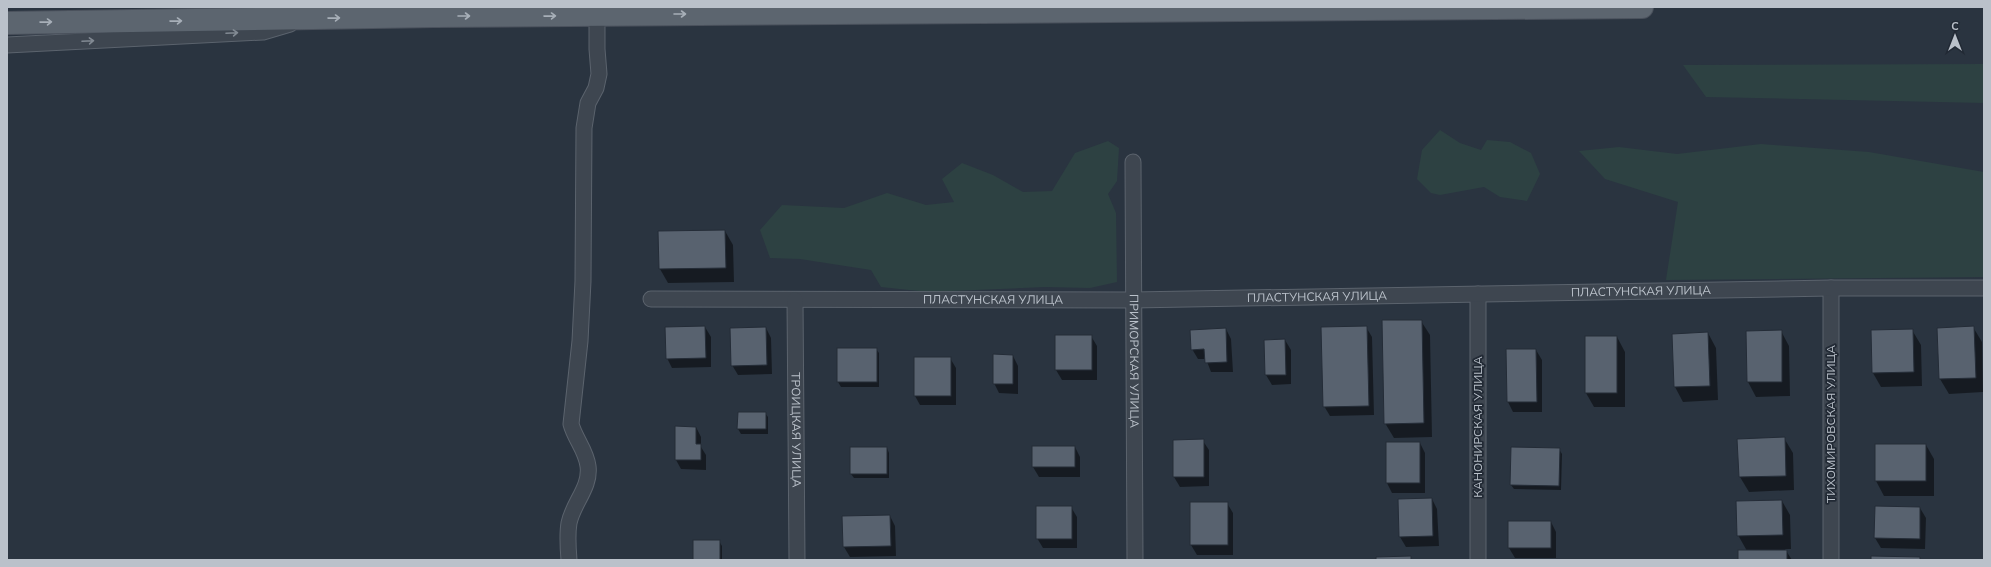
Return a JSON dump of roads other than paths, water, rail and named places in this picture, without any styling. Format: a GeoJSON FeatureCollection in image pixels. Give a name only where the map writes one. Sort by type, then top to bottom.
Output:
{"type":"FeatureCollection","features":[{"type":"Feature","properties":{"kind":"main road"},"geometry":{"type":"LineString","coordinates":[[7,23],[597,15],[1642,7]]}},
{"type":"Feature","properties":{"kind":"street"},"geometry":{"type":"LineString","coordinates":[[569,560],[570,522],[586,485],[589,467],[586,454],[574,434],[571,424],[580,341],[583,281],[584,128],[588,104],[596,88],[599,74],[597,15]]}},
{"type":"Feature","properties":{"kind":"street"},"geometry":{"type":"LineString","coordinates":[[7,45],[263,32],[306,19]]}},
{"type":"Feature","properties":{"kind":"street","name":"ПРИМОРСКАЯ УЛИЦА"},"geometry":{"type":"LineString","coordinates":[[1133,162],[1135,560]]}},
{"type":"Feature","properties":{"kind":"street","name":"ПЛАСТУНСКАЯ УЛИЦА"},"geometry":{"type":"LineString","coordinates":[[651,299],[1133,300],[1831,288],[1984,288]]}},
{"type":"Feature","properties":{"kind":"street","name":"ТИХОМИРОВСКАЯ УЛИЦА"},"geometry":{"type":"LineString","coordinates":[[1831,288],[1831,560]]}},
{"type":"Feature","properties":{"kind":"street","name":"КАНОНИРСКАЯ УЛИЦА"},"geometry":{"type":"LineString","coordinates":[[1478,294],[1478,560]]}},
{"type":"Feature","properties":{"kind":"street","name":"ТРОИЦКАЯ УЛИЦА"},"geometry":{"type":"LineString","coordinates":[[795,300],[797,560]]}}]}
